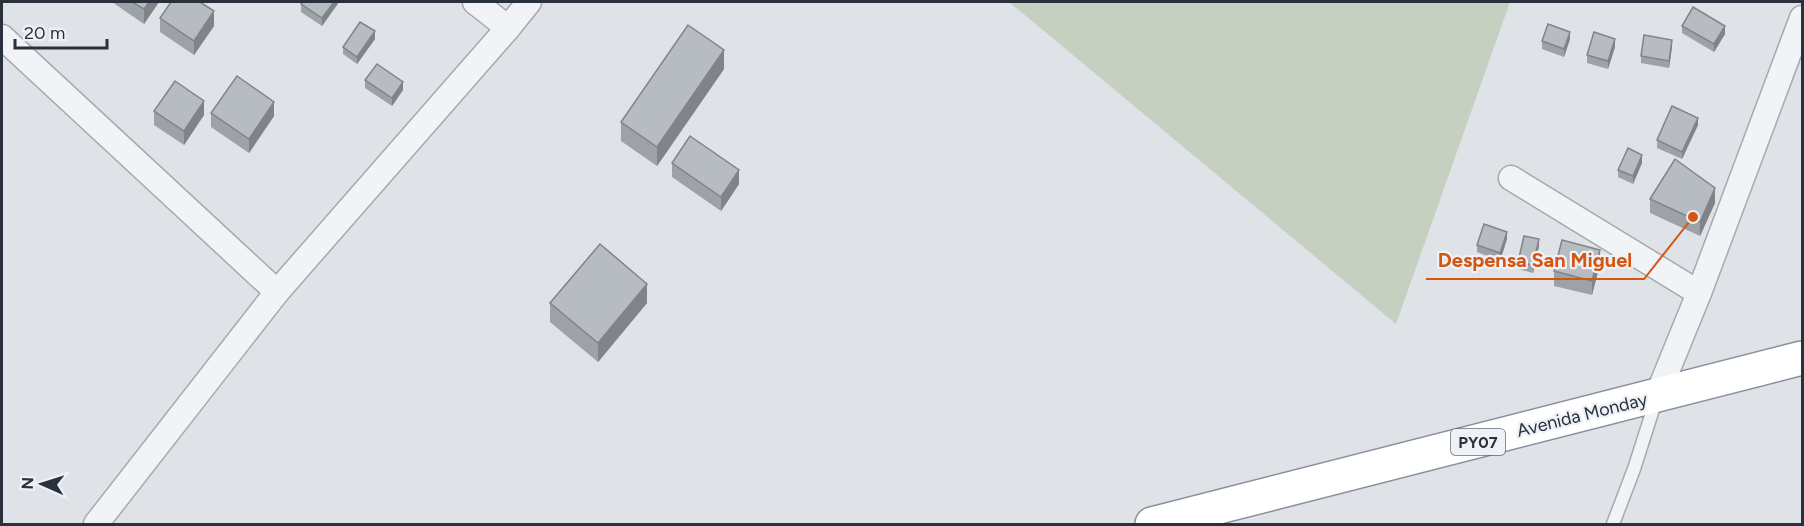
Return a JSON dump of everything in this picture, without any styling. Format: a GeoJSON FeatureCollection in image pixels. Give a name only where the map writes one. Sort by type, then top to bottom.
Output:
{"type":"FeatureCollection","features":[{"type":"Feature","properties":{"kind":"highway","name":"Avenida Monday"},"geometry":{"type":"LineString","coordinates":[[1152,525],[1803,358]]}},
{"type":"Feature","properties":{"kind":"street"},"geometry":{"type":"LineString","coordinates":[[475,2],[508,28]]}},
{"type":"Feature","properties":{"kind":"street"},"geometry":{"type":"LineString","coordinates":[[96,525],[277,292],[529,2]]}},
{"type":"Feature","properties":{"kind":"street"},"geometry":{"type":"LineString","coordinates":[[1657,396],[1699,293],[1803,18]]}},
{"type":"Feature","properties":{"kind":"street"},"geometry":{"type":"LineString","coordinates":[[2,38],[277,292]]}},
{"type":"Feature","properties":{"kind":"street"},"geometry":{"type":"LineString","coordinates":[[1510,178],[1699,293]]}},
{"type":"Feature","properties":{"kind":"lane"},"geometry":{"type":"LineString","coordinates":[[1613,525],[1657,396]]}},
{"type":"Feature","properties":{"kind":"green space"},"geometry":{"type":"Polygon","coordinates":[[[1009,2],[1510,2],[1396,324],[1009,2]]]}},
{"type":"Feature","properties":{"kind":"building"},"geometry":{"type":"Polygon","coordinates":[[[132,2],[149,2],[144,9],[132,2]]]}},
{"type":"Feature","properties":{"kind":"building"},"geometry":{"type":"Polygon","coordinates":[[[171,2],[200,2],[214,11],[194,41],[160,18],[171,2]]]}},
{"type":"Feature","properties":{"kind":"building"},"geometry":{"type":"Polygon","coordinates":[[[303,2],[334,2],[322,18],[301,4],[303,2]]]}},
{"type":"Feature","properties":{"kind":"building"},"geometry":{"type":"Polygon","coordinates":[[[1693,7],[1725,26],[1714,44],[1682,26],[1693,7]]]}},
{"type":"Feature","properties":{"kind":"building"},"geometry":{"type":"Polygon","coordinates":[[[360,22],[375,31],[357,57],[343,47],[360,22]]]}},
{"type":"Feature","properties":{"kind":"building"},"geometry":{"type":"Polygon","coordinates":[[[1548,24],[1570,32],[1564,49],[1542,41],[1548,24]]]}},
{"type":"Feature","properties":{"kind":"building"},"geometry":{"type":"Polygon","coordinates":[[[688,25],[724,50],[657,147],[621,122],[688,25]]]}},
{"type":"Feature","properties":{"kind":"building"},"geometry":{"type":"Polygon","coordinates":[[[1594,32],[1615,39],[1608,61],[1587,55],[1594,32]]]}},
{"type":"Feature","properties":{"kind":"building"},"geometry":{"type":"Polygon","coordinates":[[[1644,35],[1672,40],[1669,61],[1641,56],[1644,35]]]}},
{"type":"Feature","properties":{"kind":"building"},"geometry":{"type":"Polygon","coordinates":[[[377,64],[403,82],[392,98],[365,80],[377,64]]]}},
{"type":"Feature","properties":{"kind":"building"},"geometry":{"type":"Polygon","coordinates":[[[237,76],[274,102],[249,139],[211,113],[237,76]]]}},
{"type":"Feature","properties":{"kind":"building"},"geometry":{"type":"Polygon","coordinates":[[[175,81],[204,101],[184,131],[154,111],[175,81]]]}},
{"type":"Feature","properties":{"kind":"building"},"geometry":{"type":"Polygon","coordinates":[[[1672,106],[1698,118],[1682,152],[1657,140],[1672,106]]]}},
{"type":"Feature","properties":{"kind":"building"},"geometry":{"type":"Polygon","coordinates":[[[690,136],[739,170],[721,197],[672,163],[690,136]]]}},
{"type":"Feature","properties":{"kind":"building"},"geometry":{"type":"Polygon","coordinates":[[[1628,148],[1642,155],[1633,176],[1618,170],[1628,148]]]}},
{"type":"Feature","properties":{"kind":"building"},"geometry":{"type":"Polygon","coordinates":[[[1675,159],[1715,188],[1700,222],[1650,199],[1675,159]]]}},
{"type":"Feature","properties":{"kind":"building"},"geometry":{"type":"Polygon","coordinates":[[[1484,224],[1507,232],[1500,253],[1477,245],[1484,224]]]}},
{"type":"Feature","properties":{"kind":"building"},"geometry":{"type":"Polygon","coordinates":[[[1524,236],[1539,239],[1533,265],[1518,262],[1524,236]]]}},
{"type":"Feature","properties":{"kind":"building"},"geometry":{"type":"Polygon","coordinates":[[[1562,240],[1600,250],[1592,281],[1554,271],[1562,240]]]}},
{"type":"Feature","properties":{"kind":"building"},"geometry":{"type":"Polygon","coordinates":[[[600,244],[647,284],[598,343],[550,303],[600,244]]]}},
{"type":"Feature","properties":{"kind":"place","name":"Despensa San Miguel"},"geometry":{"type":"Point","coordinates":[1693,217]}}]}
